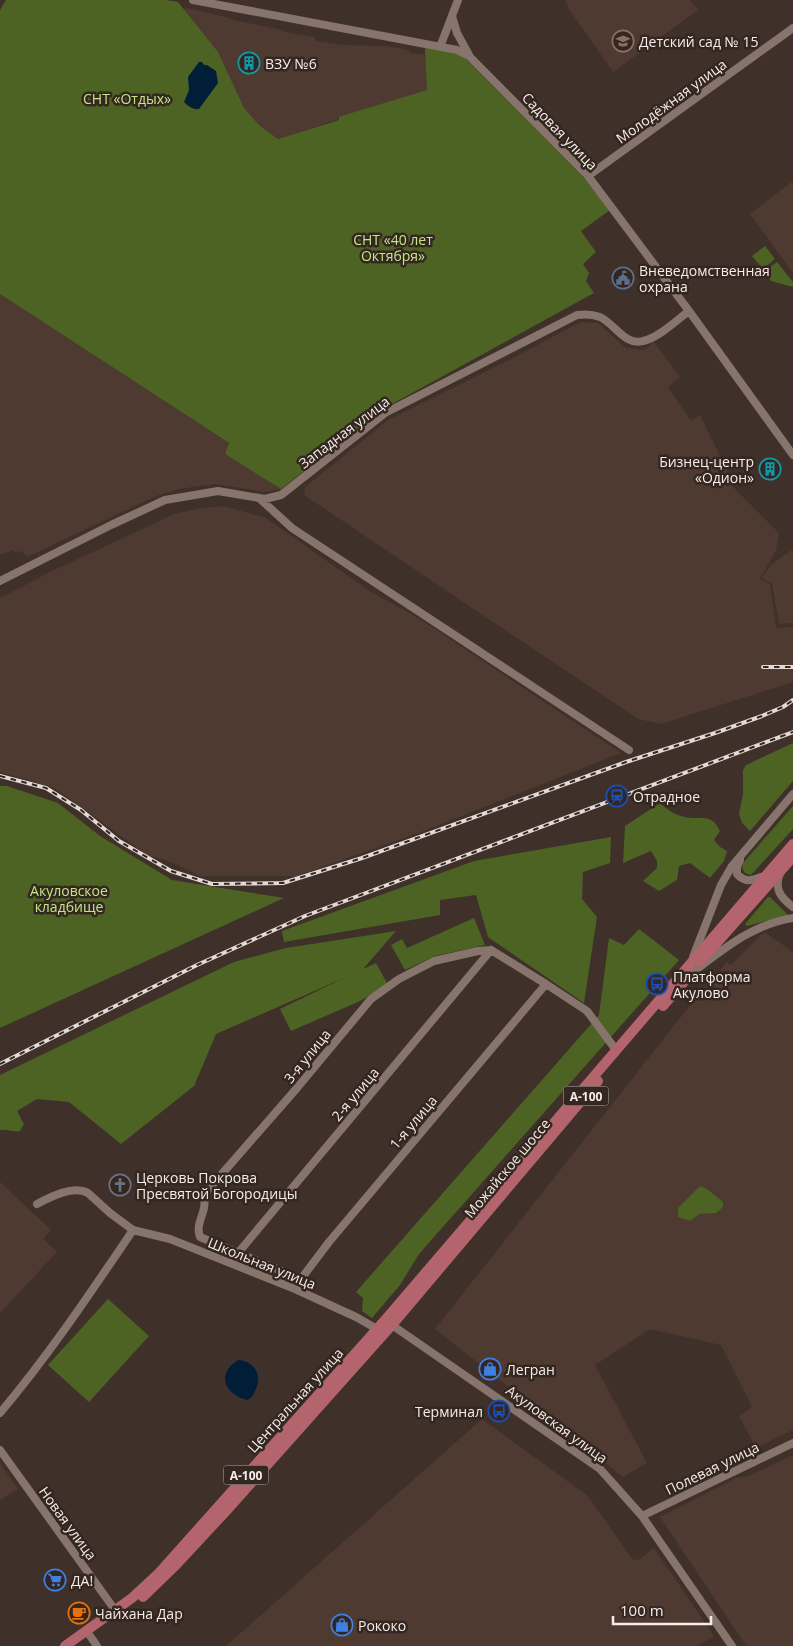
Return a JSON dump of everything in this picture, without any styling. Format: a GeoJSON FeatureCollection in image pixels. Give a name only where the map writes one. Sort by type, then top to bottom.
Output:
{"type":"FeatureCollection","features":[{"type":"Feature","properties":{"kind":"main road","name":"Можайское шоссе"},"geometry":{"type":"LineString","coordinates":[[359,1360],[388,1322],[616,1050],[793,844]]}},
{"type":"Feature","properties":{"kind":"main road","name":"Можайское шоссе"},"geometry":{"type":"LineString","coordinates":[[374,1332],[388,1322],[793,856]]}},
{"type":"Feature","properties":{"kind":"main road","name":"Центральная улица"},"geometry":{"type":"LineString","coordinates":[[76,1646],[88,1633],[132,1598],[158,1574],[374,1332]]}},
{"type":"Feature","properties":{"kind":"main road","name":"Центральная улица"},"geometry":{"type":"LineString","coordinates":[[64,1646],[138,1602],[163,1579],[227,1510],[359,1360]]}},
{"type":"Feature","properties":{"kind":"street","name":"Садовая улица"},"geometry":{"type":"LineString","coordinates":[[193,0],[463,52],[588,176],[793,455]]}},
{"type":"Feature","properties":{"kind":"street"},"geometry":{"type":"LineString","coordinates":[[440,47],[458,0]]}},
{"type":"Feature","properties":{"kind":"street"},"geometry":{"type":"LineString","coordinates":[[452,16],[457,33],[472,60]]}},
{"type":"Feature","properties":{"kind":"street","name":"Молодёжная улица"},"geometry":{"type":"LineString","coordinates":[[588,176],[793,28]]}},
{"type":"Feature","properties":{"kind":"street","name":"Западная улица"},"geometry":{"type":"LineString","coordinates":[[0,581],[111,525],[166,500],[218,491],[265,499],[282,495],[385,413],[577,315],[591,314],[602,318],[629,340],[642,342],[653,337],[689,311]]}},
{"type":"Feature","properties":{"kind":"street"},"geometry":{"type":"LineString","coordinates":[[259,498],[292,528],[629,750]]}},
{"type":"Feature","properties":{"kind":"street"},"geometry":{"type":"LineString","coordinates":[[690,963],[721,885],[732,866],[793,794]]}},
{"type":"Feature","properties":{"kind":"street"},"geometry":{"type":"LineString","coordinates":[[743,853],[737,867],[737,874],[742,880],[751,881],[766,875]]}},
{"type":"Feature","properties":{"kind":"street"},"geometry":{"type":"LineString","coordinates":[[782,869],[777,882],[778,888],[782,896],[793,907]]}},
{"type":"Feature","properties":{"kind":"street"},"geometry":{"type":"LineString","coordinates":[[689,975],[744,935],[768,923],[793,918]]}},
{"type":"Feature","properties":{"kind":"street"},"geometry":{"type":"LineString","coordinates":[[491,950],[587,1011],[616,1050]]}},
{"type":"Feature","properties":{"kind":"street","name":"3-я улица"},"geometry":{"type":"LineString","coordinates":[[238,1253],[200,1237],[198,1232],[199,1224],[204,1197],[207,1191],[297,1088],[365,1005],[399,980],[423,966],[478,951],[491,950]]}},
{"type":"Feature","properties":{"kind":"street","name":"2-я улица"},"geometry":{"type":"LineString","coordinates":[[238,1253],[491,950]]}},
{"type":"Feature","properties":{"kind":"street","name":"1-я улица"},"geometry":{"type":"LineString","coordinates":[[295,1289],[300,1278],[354,1212],[546,984]]}},
{"type":"Feature","properties":{"kind":"street","name":"Школьная улица"},"geometry":{"type":"LineString","coordinates":[[37,1204],[72,1190],[82,1189],[110,1214],[134,1230],[170,1239],[295,1289],[356,1316],[374,1332]]}},
{"type":"Feature","properties":{"kind":"street"},"geometry":{"type":"LineString","coordinates":[[0,1413],[21,1388],[134,1230]]}},
{"type":"Feature","properties":{"kind":"street"},"geometry":{"type":"LineString","coordinates":[[238,1253],[300,1278]]}},
{"type":"Feature","properties":{"kind":"street","name":"Акуловская улица"},"geometry":{"type":"LineString","coordinates":[[388,1322],[600,1469],[642,1516],[732,1646]]}},
{"type":"Feature","properties":{"kind":"street","name":"Полевая улица"},"geometry":{"type":"LineString","coordinates":[[642,1516],[793,1443]]}},
{"type":"Feature","properties":{"kind":"street","name":"Новая улица"},"geometry":{"type":"LineString","coordinates":[[0,1450],[115,1610]]}},
{"type":"Feature","properties":{"kind":"street"},"geometry":{"type":"LineString","coordinates":[[88,1633],[97,1646]]}},
{"type":"Feature","properties":{"kind":"shaded area","name":"Детский сад № 15"},"geometry":{"type":"Polygon","coordinates":[[[565,0],[690,0],[698,10],[613,72],[569,9],[565,0]]]}},
{"type":"Feature","properties":{"kind":"shaded area"},"geometry":{"type":"Polygon","coordinates":[[[187,8],[284,32],[315,37],[315,41],[343,45],[386,46],[426,55],[427,90],[278,139],[259,125],[244,108],[183,9],[187,8]]]}},
{"type":"Feature","properties":{"kind":"shaded area"},"geometry":{"type":"Polygon","coordinates":[[[793,181],[793,273],[750,214],[793,181]]]}},
{"type":"Feature","properties":{"kind":"shaded area"},"geometry":{"type":"Polygon","coordinates":[[[0,294],[230,444],[225,454],[281,489],[265,492],[215,484],[179,489],[156,496],[27,557],[22,551],[15,553],[13,550],[0,555],[0,294]]]}},
{"type":"Feature","properties":{"kind":"shaded area"},"geometry":{"type":"Polygon","coordinates":[[[580,322],[598,323],[626,348],[644,350],[654,342],[680,377],[668,387],[691,421],[700,415],[727,470],[727,481],[779,533],[776,550],[760,579],[770,584],[776,628],[793,627],[793,682],[661,724],[638,719],[304,495],[305,487],[388,420],[517,356],[580,322]]]}},
{"type":"Feature","properties":{"kind":"shaded area"},"geometry":{"type":"Polygon","coordinates":[[[224,506],[266,518],[368,590],[420,619],[621,753],[421,832],[297,876],[200,876],[171,862],[147,855],[55,788],[0,772],[0,598],[50,572],[174,514],[202,508],[224,506]]]}},
{"type":"Feature","properties":{"kind":"shaded area"},"geometry":{"type":"Polygon","coordinates":[[[793,549],[793,623],[779,624],[772,584],[762,578],[771,565],[793,549]]]}},
{"type":"Feature","properties":{"kind":"shaded area"},"geometry":{"type":"Polygon","coordinates":[[[766,933],[793,952],[793,1430],[756,1448],[739,1416],[752,1407],[721,1345],[650,1329],[595,1365],[647,1463],[623,1477],[435,1329],[691,1004],[727,962],[731,965],[762,934],[766,933]]]}},
{"type":"Feature","properties":{"kind":"shaded area"},"geometry":{"type":"Polygon","coordinates":[[[0,1182],[51,1230],[43,1239],[57,1252],[0,1313],[0,1182]]]}},
{"type":"Feature","properties":{"kind":"shaded area"},"geometry":{"type":"Polygon","coordinates":[[[482,1419],[588,1496],[633,1560],[637,1561],[654,1548],[714,1636],[697,1646],[226,1646],[482,1419]]]}},
{"type":"Feature","properties":{"kind":"shaded area"},"geometry":{"type":"Polygon","coordinates":[[[793,1455],[793,1646],[746,1646],[660,1517],[736,1478],[749,1476],[793,1455]]]}},
{"type":"Feature","properties":{"kind":"shaded area"},"geometry":{"type":"Polygon","coordinates":[[[0,1463],[18,1489],[0,1500],[0,1463]]]}},
{"type":"Feature","properties":{"kind":"green space"},"geometry":{"type":"Polygon","coordinates":[[[6,0],[166,0],[178,2],[218,52],[244,108],[259,125],[278,139],[339,120],[339,117],[345,115],[427,90],[425,48],[462,55],[585,179],[610,210],[581,231],[596,252],[583,264],[589,273],[586,281],[594,293],[383,409],[281,489],[225,454],[229,443],[0,294],[0,10],[6,0]]]}},
{"type":"Feature","properties":{"kind":"green space"},"geometry":{"type":"Polygon","coordinates":[[[765,246],[775,259],[763,269],[752,256],[765,246]]]}},
{"type":"Feature","properties":{"kind":"green space"},"geometry":{"type":"Polygon","coordinates":[[[777,262],[793,282],[793,287],[771,281],[764,272],[777,262]]]}},
{"type":"Feature","properties":{"kind":"green space"},"geometry":{"type":"Polygon","coordinates":[[[793,743],[793,781],[750,831],[742,823],[739,814],[743,794],[743,770],[746,765],[793,743]]]}},
{"type":"Feature","properties":{"kind":"green space","name":"Акуловское кладбище"},"geometry":{"type":"Polygon","coordinates":[[[0,786],[7,786],[58,803],[100,836],[172,880],[284,898],[0,1028],[0,786]]]}},
{"type":"Feature","properties":{"kind":"green space"},"geometry":{"type":"Polygon","coordinates":[[[660,803],[678,815],[688,818],[708,819],[720,831],[714,840],[727,851],[724,861],[710,878],[690,863],[679,866],[677,880],[659,891],[643,881],[657,868],[657,861],[651,851],[623,863],[625,826],[660,803]]]}},
{"type":"Feature","properties":{"kind":"green space"},"geometry":{"type":"Polygon","coordinates":[[[793,806],[793,829],[751,875],[745,873],[742,868],[743,863],[793,806]]]}},
{"type":"Feature","properties":{"kind":"green space"},"geometry":{"type":"Polygon","coordinates":[[[611,837],[610,863],[583,872],[582,899],[597,917],[584,1003],[488,937],[476,895],[440,900],[440,915],[284,942],[282,931],[474,861],[611,837]]]}},
{"type":"Feature","properties":{"kind":"green space"},"geometry":{"type":"Polygon","coordinates":[[[768,897],[788,915],[747,926],[745,924],[768,897]]]}},
{"type":"Feature","properties":{"kind":"green space"},"geometry":{"type":"Polygon","coordinates":[[[474,918],[485,945],[435,956],[405,970],[391,945],[402,939],[407,948],[474,918]]]}},
{"type":"Feature","properties":{"kind":"green space"},"geometry":{"type":"Polygon","coordinates":[[[639,929],[679,960],[419,1254],[400,1285],[372,1318],[362,1311],[363,1298],[356,1292],[599,1015],[609,938],[624,945],[639,929]]]}},
{"type":"Feature","properties":{"kind":"green space"},"geometry":{"type":"Polygon","coordinates":[[[396,931],[363,969],[376,963],[388,985],[358,1002],[291,1031],[280,1009],[344,978],[216,1034],[194,1086],[121,1144],[69,1102],[37,1099],[17,1111],[24,1124],[20,1131],[0,1130],[0,1075],[234,962],[286,948],[396,931]]]}},
{"type":"Feature","properties":{"kind":"green space"},"geometry":{"type":"Polygon","coordinates":[[[700,1186],[707,1189],[723,1202],[723,1207],[716,1213],[699,1214],[690,1221],[678,1217],[678,1208],[700,1186]]]}},
{"type":"Feature","properties":{"kind":"green space"},"geometry":{"type":"Polygon","coordinates":[[[108,1299],[149,1336],[89,1402],[48,1365],[108,1299]]]}},
{"type":"Feature","properties":{"kind":"water"},"geometry":{"type":"Polygon","coordinates":[[[199,62],[216,71],[218,83],[199,109],[197,109],[184,102],[189,90],[188,77],[199,62]]]}},
{"type":"Feature","properties":{"kind":"water"},"geometry":{"type":"Polygon","coordinates":[[[238,1360],[253,1366],[258,1375],[255,1391],[251,1398],[247,1400],[233,1393],[226,1383],[227,1371],[238,1360]]]}},
{"type":"Feature","properties":{"kind":"railway"},"geometry":{"type":"LineString","coordinates":[[763,667],[793,667]]}},
{"type":"Feature","properties":{"kind":"railway"},"geometry":{"type":"LineString","coordinates":[[0,776],[46,788],[81,810],[119,841],[171,871],[212,884],[283,883],[362,858],[626,762],[715,733],[762,716],[783,707],[793,700]]}},
{"type":"Feature","properties":{"kind":"railway"},"geometry":{"type":"LineString","coordinates":[[0,1064],[197,965],[305,916],[793,732]]}},
{"type":"Feature","properties":{"kind":"place","name":"Детский сад № 15"},"geometry":{"type":"Point","coordinates":[623,41]}},
{"type":"Feature","properties":{"kind":"place","name":"ВЗУ №6"},"geometry":{"type":"Point","coordinates":[249,63]}},
{"type":"Feature","properties":{"kind":"place","name":"Вневедомственная охрана"},"geometry":{"type":"Point","coordinates":[623,278]}},
{"type":"Feature","properties":{"kind":"place","name":"Бизнец-центр «Одион»"},"geometry":{"type":"Point","coordinates":[770,469]}},
{"type":"Feature","properties":{"kind":"place","name":"Отрадное"},"geometry":{"type":"Point","coordinates":[617,796]}},
{"type":"Feature","properties":{"kind":"place","name":"Платформа Акулово"},"geometry":{"type":"Point","coordinates":[657,984]}},
{"type":"Feature","properties":{"kind":"place","name":"Церковь Покрова Пресвятой Богородицы"},"geometry":{"type":"Point","coordinates":[120,1185]}},
{"type":"Feature","properties":{"kind":"place","name":"Легран"},"geometry":{"type":"Point","coordinates":[490,1369]}},
{"type":"Feature","properties":{"kind":"place","name":"Терминал"},"geometry":{"type":"Point","coordinates":[499,1411]}},
{"type":"Feature","properties":{"kind":"place","name":"ДА!"},"geometry":{"type":"Point","coordinates":[55,1580]}},
{"type":"Feature","properties":{"kind":"place","name":"Чайхана Дар"},"geometry":{"type":"Point","coordinates":[79,1613]}},
{"type":"Feature","properties":{"kind":"place","name":"Рококо"},"geometry":{"type":"Point","coordinates":[342,1625]}},
{"type":"Feature","properties":{"kind":"park label","name":"СНТ «Отдых»"},"geometry":{"type":"Point","coordinates":[127,98]}},
{"type":"Feature","properties":{"kind":"park label","name":"СНТ «40 лет Октября»"},"geometry":{"type":"Point","coordinates":[393,248]}}]}
